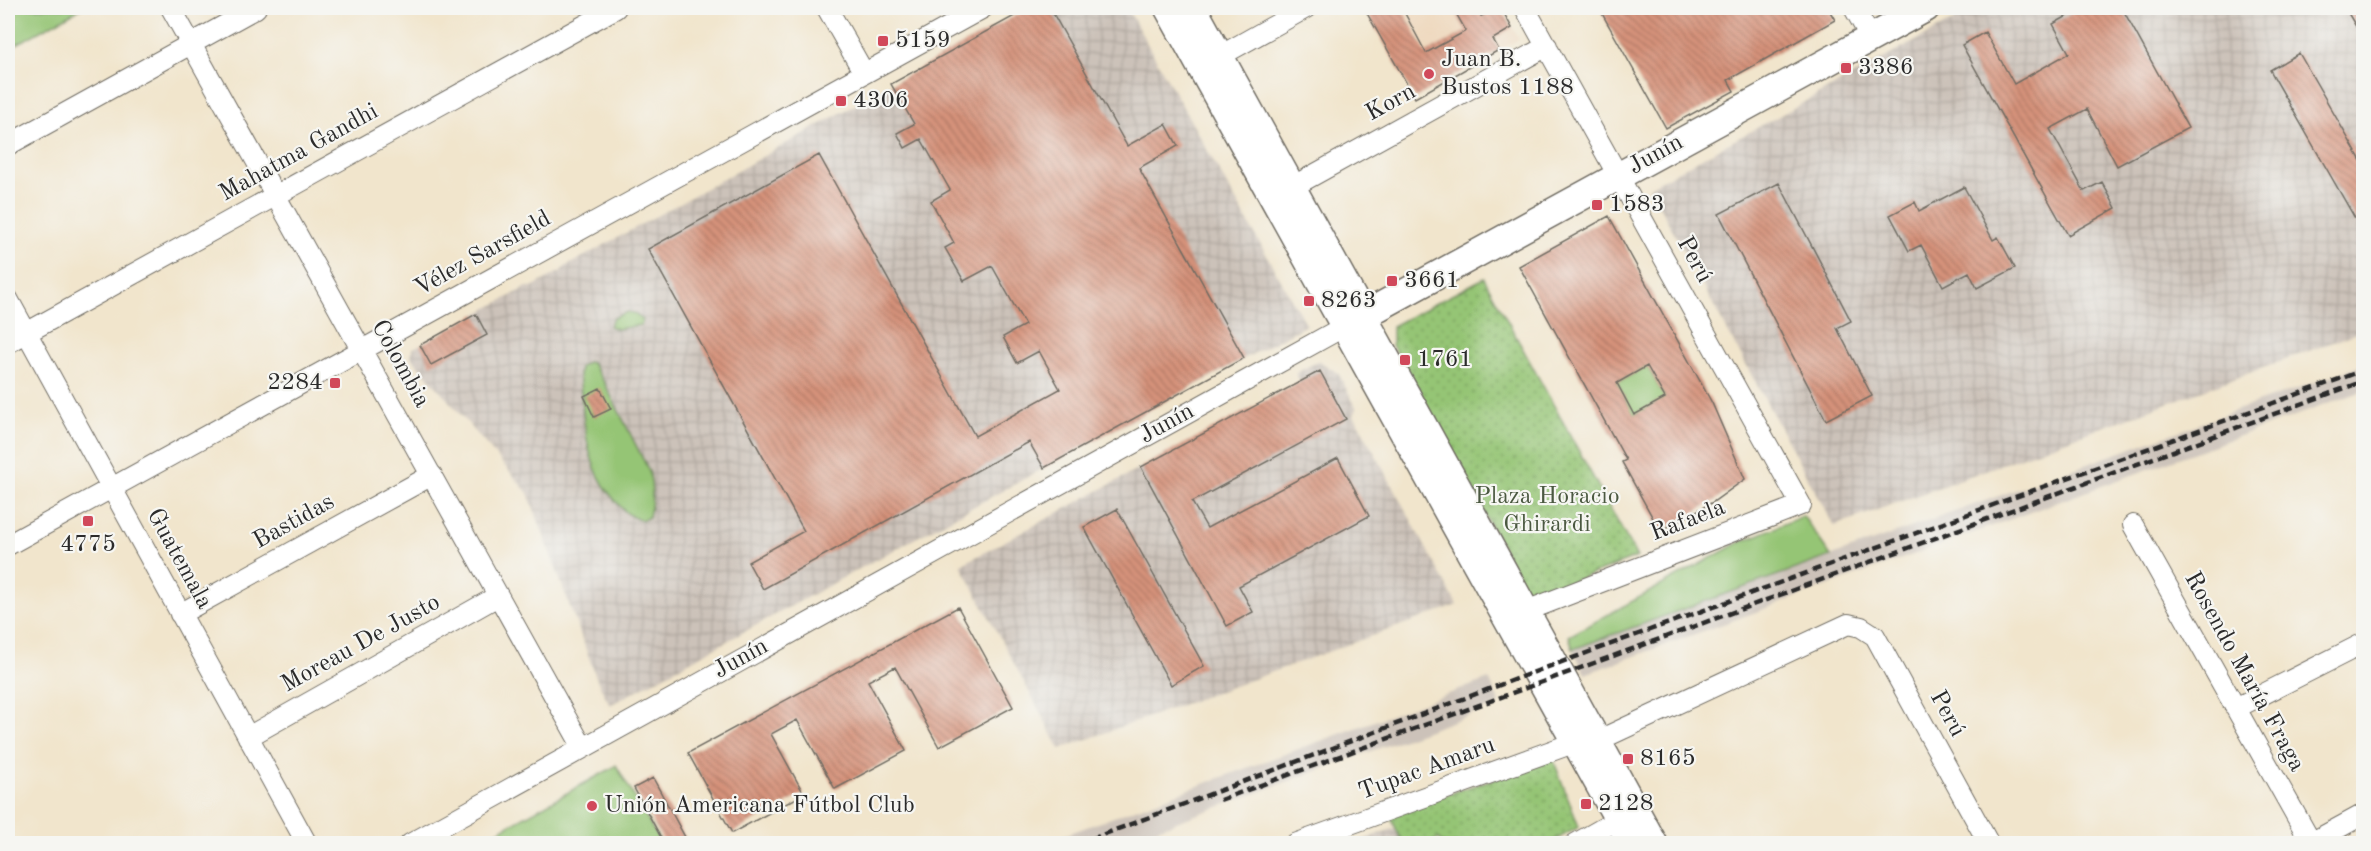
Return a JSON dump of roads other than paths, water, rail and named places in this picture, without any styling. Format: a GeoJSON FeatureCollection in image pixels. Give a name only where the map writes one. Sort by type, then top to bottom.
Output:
{"type":"FeatureCollection","features":[{"type":"Feature","properties":{"kind":"main road"},"geometry":{"type":"LineString","coordinates":[[1168,8],[1526,611],[1586,741]]}},
{"type":"Feature","properties":{"kind":"main road"},"geometry":{"type":"LineString","coordinates":[[1193,8],[1292,187],[1354,321],[1627,815],[1654,843]]}},
{"type":"Feature","properties":{"kind":"main road","name":"Junín"},"geometry":{"type":"LineString","coordinates":[[1354,321],[1926,8]]}},
{"type":"Feature","properties":{"kind":"main road"},"geometry":{"type":"LineString","coordinates":[[1627,815],[1632,843]]}},
{"type":"Feature","properties":{"kind":"street","name":"Colombia"},"geometry":{"type":"LineString","coordinates":[[171,8],[363,349],[582,746]]}},
{"type":"Feature","properties":{"kind":"street"},"geometry":{"type":"LineString","coordinates":[[8,145],[256,8]]}},
{"type":"Feature","properties":{"kind":"street","name":"Mahatma Gandhi"},"geometry":{"type":"LineString","coordinates":[[8,343],[616,8]]}},
{"type":"Feature","properties":{"kind":"street"},"geometry":{"type":"LineString","coordinates":[[827,8],[864,73]]}},
{"type":"Feature","properties":{"kind":"street","name":"Vélez Sarsfield"},"geometry":{"type":"LineString","coordinates":[[8,545],[983,8]]}},
{"type":"Feature","properties":{"kind":"street"},"geometry":{"type":"LineString","coordinates":[[1220,56],[1306,8]]}},
{"type":"Feature","properties":{"kind":"street","name":"Perú"},"geometry":{"type":"LineString","coordinates":[[1525,8],[1801,505]]}},
{"type":"Feature","properties":{"kind":"street"},"geometry":{"type":"LineString","coordinates":[[1854,8],[1871,38]]}},
{"type":"Feature","properties":{"kind":"street","name":"Korn"},"geometry":{"type":"LineString","coordinates":[[1292,187],[1546,46]]}},
{"type":"Feature","properties":{"kind":"street","name":"Guatemala"},"geometry":{"type":"LineString","coordinates":[[8,299],[307,843]]}},
{"type":"Feature","properties":{"kind":"street","name":"Junín"},"geometry":{"type":"LineString","coordinates":[[410,843],[1354,321]]}},
{"type":"Feature","properties":{"kind":"street","name":"Bastidas"},"geometry":{"type":"LineString","coordinates":[[180,614],[432,476]]}},
{"type":"Feature","properties":{"kind":"street","name":"Rafaela"},"geometry":{"type":"LineString","coordinates":[[1526,611],[1801,505]]}},
{"type":"Feature","properties":{"kind":"street","name":"Rosendo María Fraga"},"geometry":{"type":"LineString","coordinates":[[2133,525],[2311,843]]}},
{"type":"Feature","properties":{"kind":"street","name":"Moreau De Justo"},"geometry":{"type":"LineString","coordinates":[[248,737],[498,596]]}},
{"type":"Feature","properties":{"kind":"street","name":"Perú"},"geometry":{"type":"LineString","coordinates":[[1848,624],[1861,627],[1875,636],[1989,843]]}},
{"type":"Feature","properties":{"kind":"street","name":"Tupac Amaru"},"geometry":{"type":"LineString","coordinates":[[1295,843],[1586,741],[1848,624]]}},
{"type":"Feature","properties":{"kind":"street"},"geometry":{"type":"LineString","coordinates":[[2236,708],[2364,643]]}},
{"type":"Feature","properties":{"kind":"street"},"geometry":{"type":"LineString","coordinates":[[2311,843],[2364,814]]}},
{"type":"Feature","properties":{"kind":"street"},"geometry":{"type":"LineString","coordinates":[[1575,843],[1627,815]]}},
{"type":"Feature","properties":{"kind":"railway"},"geometry":{"type":"LineString","coordinates":[[1078,844],[1537,671],[2364,370]]}},
{"type":"Feature","properties":{"kind":"railway"},"geometry":{"type":"LineString","coordinates":[[1220,800],[2364,381]]}},
{"type":"Feature","properties":{"kind":"place","name":"5159"},"geometry":{"type":"Point","coordinates":[883,41]}},
{"type":"Feature","properties":{"kind":"place","name":"3386"},"geometry":{"type":"Point","coordinates":[1846,68]}},
{"type":"Feature","properties":{"kind":"place","name":"Juan B. Bustos 1188"},"geometry":{"type":"Point","coordinates":[1429,74]}},
{"type":"Feature","properties":{"kind":"place","name":"4306"},"geometry":{"type":"Point","coordinates":[841,101]}},
{"type":"Feature","properties":{"kind":"place","name":"1583"},"geometry":{"type":"Point","coordinates":[1597,205]}},
{"type":"Feature","properties":{"kind":"place","name":"3661"},"geometry":{"type":"Point","coordinates":[1392,281]}},
{"type":"Feature","properties":{"kind":"place","name":"8263"},"geometry":{"type":"Point","coordinates":[1309,301]}},
{"type":"Feature","properties":{"kind":"place","name":"1761"},"geometry":{"type":"Point","coordinates":[1405,360]}},
{"type":"Feature","properties":{"kind":"place","name":"2284"},"geometry":{"type":"Point","coordinates":[335,383]}},
{"type":"Feature","properties":{"kind":"place","name":"4775"},"geometry":{"type":"Point","coordinates":[88,521]}},
{"type":"Feature","properties":{"kind":"place","name":"8165"},"geometry":{"type":"Point","coordinates":[1628,759]}},
{"type":"Feature","properties":{"kind":"place","name":"2128"},"geometry":{"type":"Point","coordinates":[1586,804]}},
{"type":"Feature","properties":{"kind":"place","name":"Unión Americana Fútbol Club"},"geometry":{"type":"Point","coordinates":[592,806]}},
{"type":"Feature","properties":{"kind":"park label","name":"Plaza Horacio Ghirardi"},"geometry":{"type":"Point","coordinates":[1547,511]}}]}
